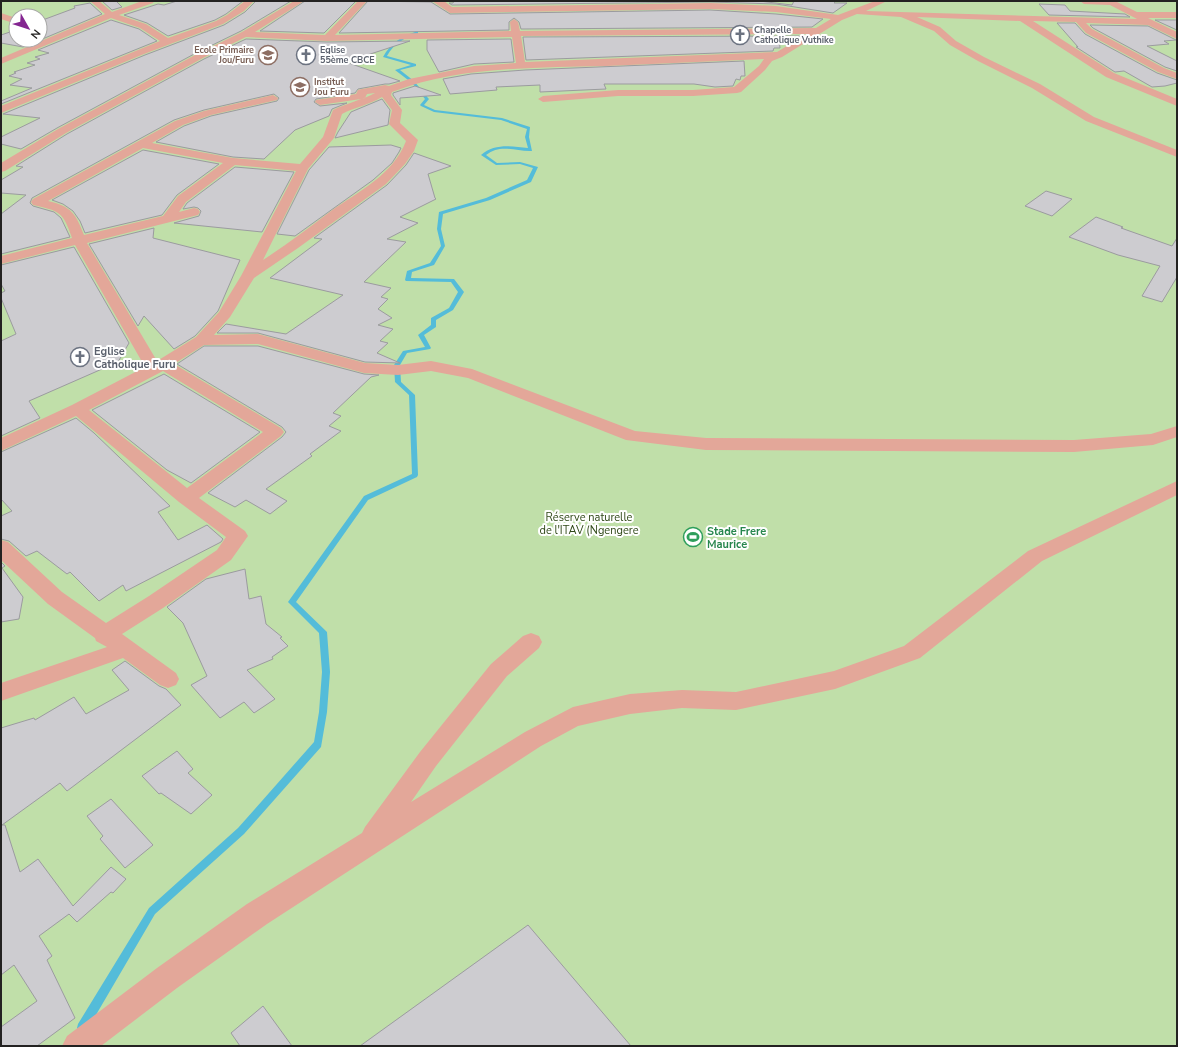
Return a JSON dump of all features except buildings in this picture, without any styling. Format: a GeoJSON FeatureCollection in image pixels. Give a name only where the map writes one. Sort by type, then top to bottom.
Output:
{"type":"FeatureCollection","features":[{"type":"Feature","properties":{"kind":"street"},"geometry":{"type":"LineString","coordinates":[[94,1],[111,15],[143,26],[168,42],[162,44]]}},
{"type":"Feature","properties":{"kind":"street"},"geometry":{"type":"LineString","coordinates":[[1,61],[111,15],[150,1]]}},
{"type":"Feature","properties":{"kind":"street"},"geometry":{"type":"LineString","coordinates":[[1,110],[162,44],[225,20],[241,10],[250,1]]}},
{"type":"Feature","properties":{"kind":"street"},"geometry":{"type":"LineString","coordinates":[[1,168],[62,131],[200,56],[245,34],[300,1]]}},
{"type":"Feature","properties":{"kind":"street"},"geometry":{"type":"LineString","coordinates":[[327,38],[363,1]]}},
{"type":"Feature","properties":{"kind":"street"},"geometry":{"type":"LineString","coordinates":[[436,1],[442,3],[450,10],[603,11],[671,6],[744,4],[806,10],[838,18]]}},
{"type":"Feature","properties":{"kind":"street"},"geometry":{"type":"LineString","coordinates":[[514,1],[511,10],[521,65]]}},
{"type":"Feature","properties":{"kind":"street"},"geometry":{"type":"LineString","coordinates":[[543,100],[618,93],[693,93],[737,90],[762,68],[769,59],[779,55],[838,18],[879,1]]}},
{"type":"Feature","properties":{"kind":"street"},"geometry":{"type":"LineString","coordinates":[[1084,1],[1110,2],[1177,36]]}},
{"type":"Feature","properties":{"kind":"street"},"geometry":{"type":"LineString","coordinates":[[603,11],[603,36]]}},
{"type":"Feature","properties":{"kind":"street"},"geometry":{"type":"LineString","coordinates":[[849,13],[1147,22]]}},
{"type":"Feature","properties":{"kind":"street"},"geometry":{"type":"LineString","coordinates":[[904,15],[937,30],[953,43],[981,59],[1036,86],[1090,119],[1177,154]]}},
{"type":"Feature","properties":{"kind":"street"},"geometry":{"type":"LineString","coordinates":[[1136,15],[1177,15]]}},
{"type":"Feature","properties":{"kind":"street"},"geometry":{"type":"LineString","coordinates":[[1021,18],[1110,75],[1176,102]]}},
{"type":"Feature","properties":{"kind":"street"},"geometry":{"type":"LineString","coordinates":[[1079,20],[1088,31],[1161,70],[1177,76]]}},
{"type":"Feature","properties":{"kind":"street"},"geometry":{"type":"LineString","coordinates":[[245,34],[327,38],[404,35],[516,34],[603,36],[816,31]]}},
{"type":"Feature","properties":{"kind":"street"},"geometry":{"type":"LineString","coordinates":[[48,32],[60,36]]}},
{"type":"Feature","properties":{"kind":"street"},"geometry":{"type":"LineString","coordinates":[[162,44],[173,45],[200,56]]}},
{"type":"Feature","properties":{"kind":"street"},"geometry":{"type":"LineString","coordinates":[[1,445],[78,409],[158,366],[201,340],[225,314],[248,276],[302,168],[328,138],[337,112],[354,104],[368,101],[388,90],[415,81],[474,69],[605,59],[779,55]]}},
{"type":"Feature","properties":{"kind":"street"},"geometry":{"type":"LineString","coordinates":[[1146,71],[1177,68]]}},
{"type":"Feature","properties":{"kind":"street"},"geometry":{"type":"LineString","coordinates":[[1110,75],[1132,73]]}},
{"type":"Feature","properties":{"kind":"street"},"geometry":{"type":"LineString","coordinates":[[320,102],[361,96],[362,92],[385,88],[388,90]]}},
{"type":"Feature","properties":{"kind":"street"},"geometry":{"type":"LineString","coordinates":[[248,276],[286,251],[377,185],[402,161],[410,150],[412,140],[394,124],[397,110],[386,95],[388,90]]}},
{"type":"Feature","properties":{"kind":"street"},"geometry":{"type":"LineString","coordinates":[[186,498],[275,432],[158,366],[79,240],[67,212],[61,208],[37,202],[167,128],[194,117],[273,98]]}},
{"type":"Feature","properties":{"kind":"street"},"geometry":{"type":"LineString","coordinates":[[141,144],[233,162],[302,168]]}},
{"type":"Feature","properties":{"kind":"street"},"geometry":{"type":"LineString","coordinates":[[167,219],[182,199],[194,188],[233,162]]}},
{"type":"Feature","properties":{"kind":"street"},"geometry":{"type":"LineString","coordinates":[[1,260],[194,212]]}},
{"type":"Feature","properties":{"kind":"street"},"geometry":{"type":"LineString","coordinates":[[201,340],[258,340],[364,368],[391,370],[431,366],[472,374],[632,436],[706,444],[1074,446],[1153,439],[1177,431]]}},
{"type":"Feature","properties":{"kind":"street"},"geometry":{"type":"LineString","coordinates":[[78,409],[139,462],[238,536],[224,555],[104,635]]}},
{"type":"Feature","properties":{"kind":"street"},"geometry":{"type":"LineString","coordinates":[[77,1046],[167,978],[251,919],[533,739],[573,717],[630,704],[682,699],[736,701],[835,680],[912,652],[1035,556],[1177,487]]}},
{"type":"Feature","properties":{"kind":"street"},"geometry":{"type":"LineString","coordinates":[[1,547],[55,598],[104,635],[168,679]]}},
{"type":"Feature","properties":{"kind":"street"},"geometry":{"type":"LineString","coordinates":[[368,844],[428,759],[499,670],[531,642]]}},
{"type":"Feature","properties":{"kind":"street"},"geometry":{"type":"LineString","coordinates":[[1,692],[125,649]]}},
{"type":"Feature","properties":{"kind":"green space","name":"Réserve naturelle de l'ITAV (Ngengere"},"geometry":{"type":"Polygon","coordinates":[[[1,1],[1177,1],[1177,1046],[1,1046],[1,1]]]}},
{"type":"Feature","properties":{"kind":"waterway"},"geometry":{"type":"LineString","coordinates":[[82,1028],[152,911],[241,831],[318,744],[323,712],[326,672],[323,632],[292,602],[366,498],[415,475],[412,395],[398,382],[397,365],[405,352],[428,348],[421,335],[434,326],[433,319],[451,309],[461,292],[452,280],[408,280],[410,271],[432,264],[443,246],[439,229],[441,213],[488,199],[529,181],[536,167],[520,163],[496,164],[483,155],[491,149],[509,147],[531,150],[527,137],[529,128],[502,119],[434,111],[422,105],[427,99],[413,82],[397,70],[415,65],[385,57],[394,44],[417,33],[416,24]]}},
{"type":"Feature","properties":{"kind":"place","name":"Chapelle Catholique Vuthike"},"geometry":{"type":"Point","coordinates":[740,35]}},
{"type":"Feature","properties":{"kind":"place","name":"Ecole Primaire Jou/Furu"},"geometry":{"type":"Point","coordinates":[268,55]}},
{"type":"Feature","properties":{"kind":"place","name":"Eglise 55ème CBCE"},"geometry":{"type":"Point","coordinates":[306,55]}},
{"type":"Feature","properties":{"kind":"place","name":"Institut Jou Furu"},"geometry":{"type":"Point","coordinates":[300,87]}},
{"type":"Feature","properties":{"kind":"place","name":"Eglise Catholique Furu"},"geometry":{"type":"Point","coordinates":[80,357]}},
{"type":"Feature","properties":{"kind":"place","name":"Stade Frere Maurice"},"geometry":{"type":"Point","coordinates":[693,537]}}]}
